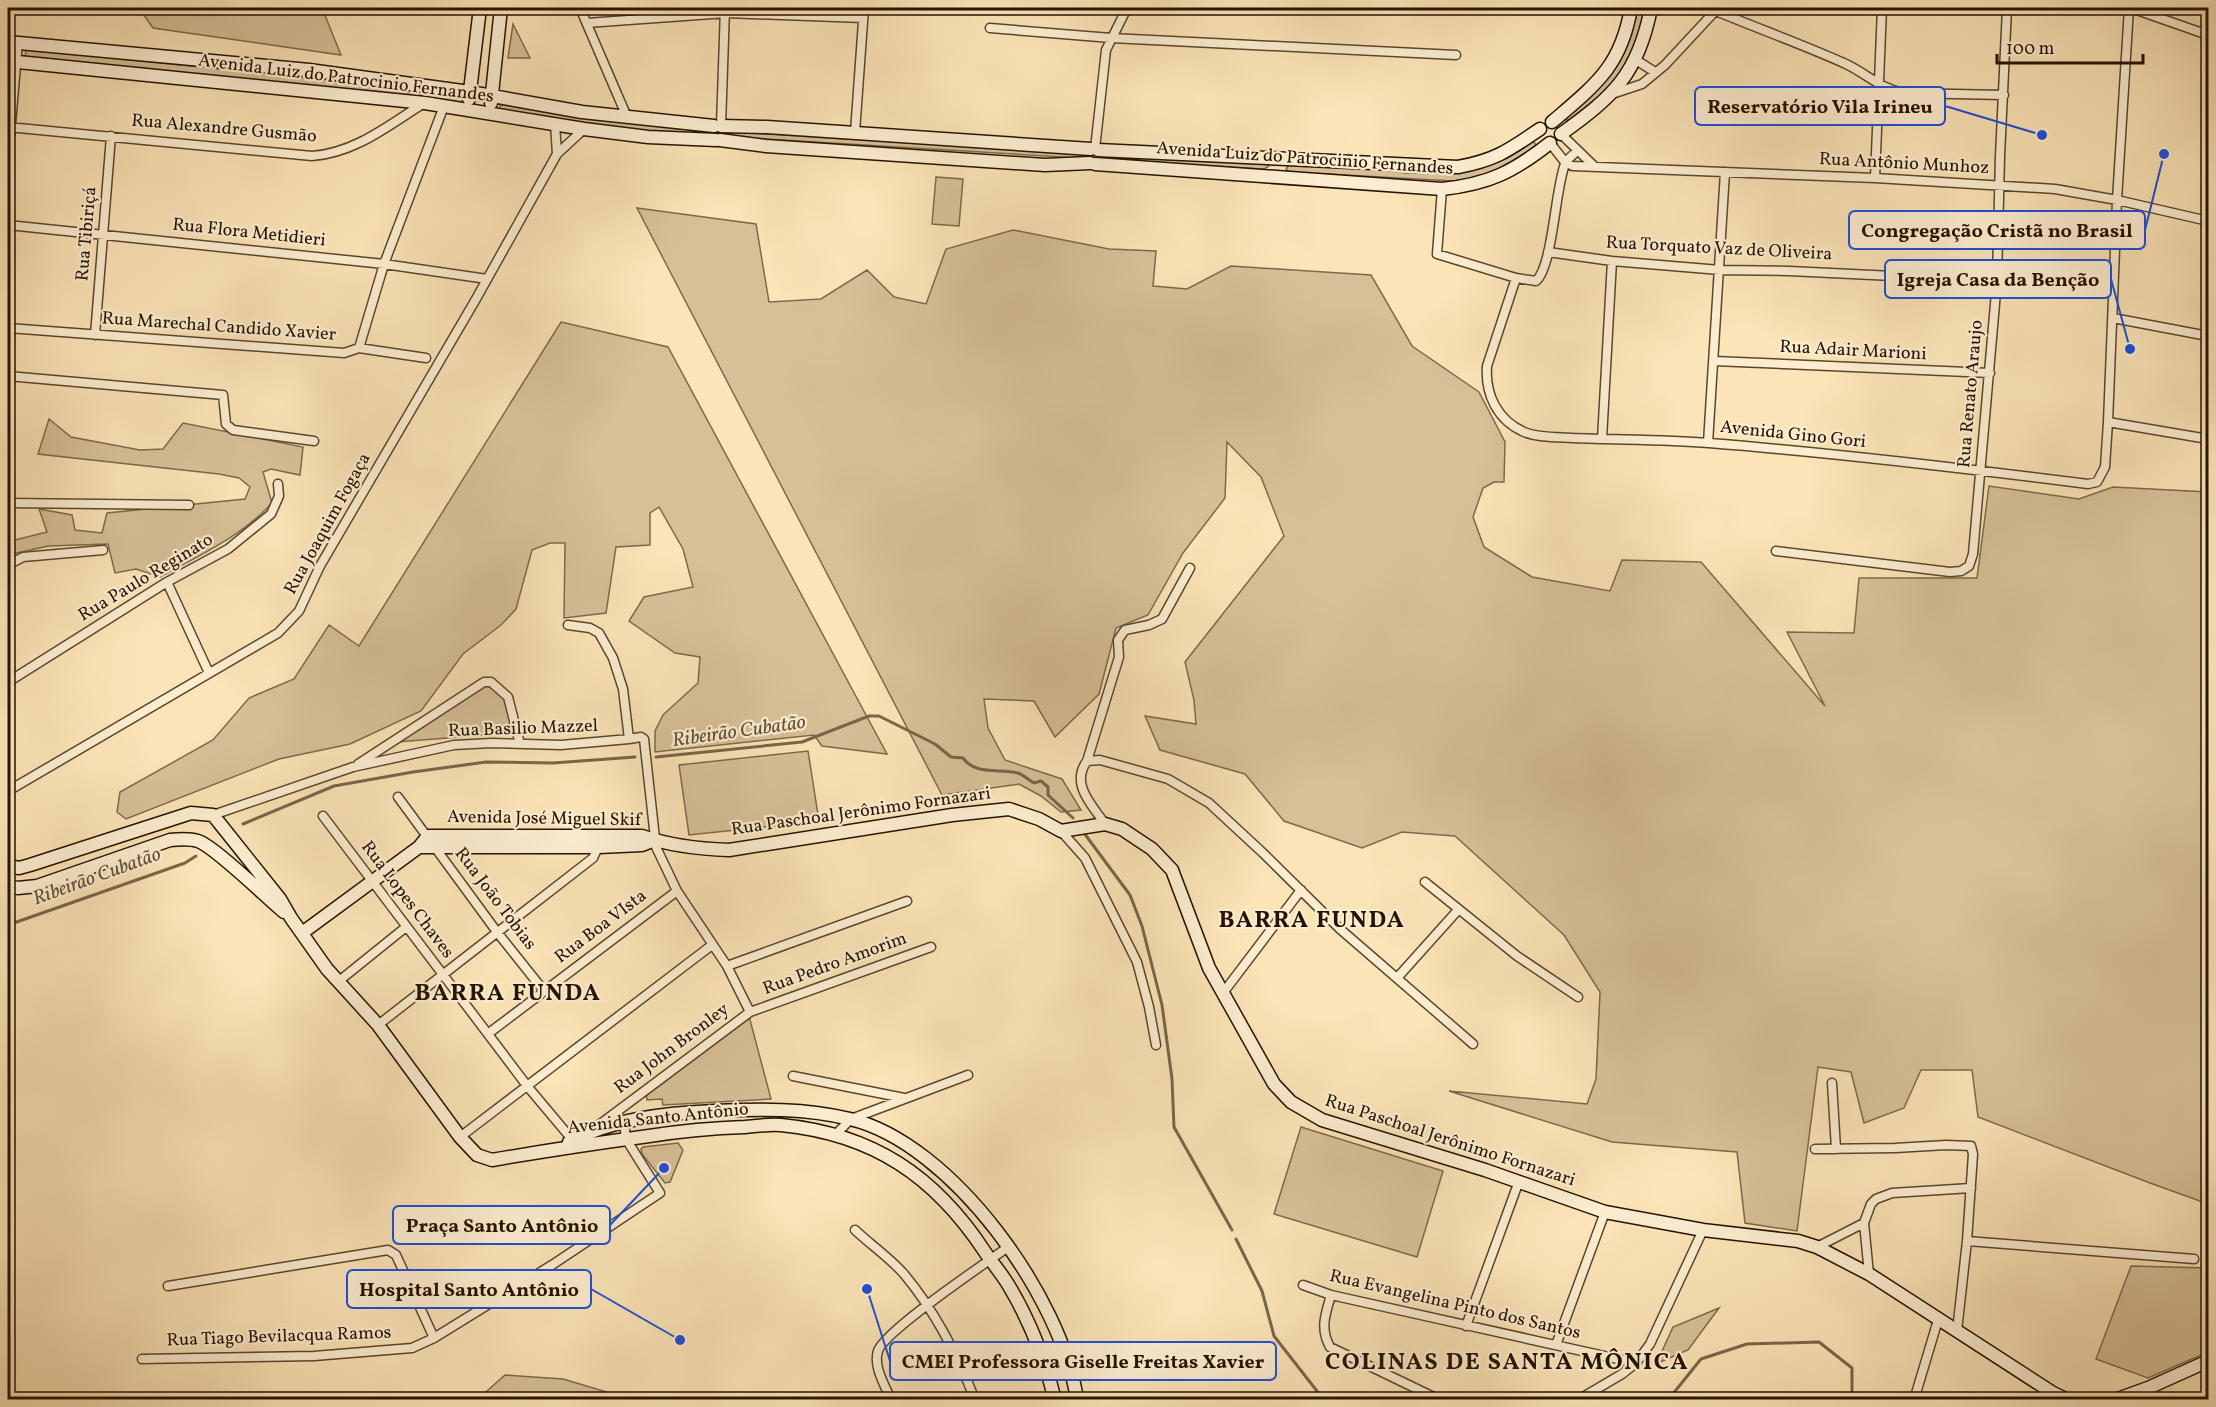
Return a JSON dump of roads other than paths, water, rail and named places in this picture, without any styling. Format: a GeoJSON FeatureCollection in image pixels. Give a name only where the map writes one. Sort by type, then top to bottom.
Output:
{"type":"FeatureCollection","features":[{"type":"Feature","properties":{"kind":"main road"},"geometry":{"type":"LineString","coordinates":[[468,110],[480,8]]}},
{"type":"Feature","properties":{"kind":"main road"},"geometry":{"type":"LineString","coordinates":[[490,113],[501,8]]}},
{"type":"Feature","properties":{"kind":"main road"},"geometry":{"type":"LineString","coordinates":[[1630,8],[1620,48],[1609,68],[1595,85],[1552,122],[1545,123],[1540,129],[1542,140],[1550,143],[1558,141],[1562,134],[1612,94],[1636,60],[1647,30],[1651,8]]}},
{"type":"Feature","properties":{"kind":"main road"},"geometry":{"type":"LineString","coordinates":[[478,32],[498,34]]}},
{"type":"Feature","properties":{"kind":"main road","name":"Avenida Luiz do Patrocinio Fernandes"},"geometry":{"type":"LineString","coordinates":[[13,42],[309,70],[492,96],[582,112],[718,126],[855,132],[1095,149],[1458,167],[1480,163],[1502,155],[1540,129]]}},
{"type":"Feature","properties":{"kind":"main road","name":"Avenida Luiz do Patrocinio Fernandes"},"geometry":{"type":"LineString","coordinates":[[12,62],[425,102],[584,129],[648,136],[1046,165],[1093,164],[1442,189],[1487,182],[1531,158],[1550,143]]}},
{"type":"Feature","properties":{"kind":"main road"},"geometry":{"type":"LineString","coordinates":[[1552,122],[1558,125],[1562,134]]}},
{"type":"Feature","properties":{"kind":"main road"},"geometry":{"type":"LineString","coordinates":[[718,126],[711,129],[710,134],[718,140]]}},
{"type":"Feature","properties":{"kind":"main road"},"geometry":{"type":"LineString","coordinates":[[1093,164],[1101,157],[1095,149]]}},
{"type":"Feature","properties":{"kind":"main road"},"geometry":{"type":"LineString","coordinates":[[1278,176],[1279,159]]}},
{"type":"Feature","properties":{"kind":"main road","name":"Rua Paschoal Jerônimo Fornazari"},"geometry":{"type":"LineString","coordinates":[[655,840],[699,849],[729,850],[952,814],[1009,809],[1039,819],[1061,831]]}},
{"type":"Feature","properties":{"kind":"main road"},"geometry":{"type":"LineString","coordinates":[[8,866],[19,868],[30,865],[191,813],[213,815]]}},
{"type":"Feature","properties":{"kind":"main road","name":"Avenida Santo Antônio"},"geometry":{"type":"LineString","coordinates":[[213,815],[280,898],[291,918],[327,969],[378,1025],[460,1137],[477,1155],[492,1160],[557,1149],[575,1143],[698,1129],[779,1125],[825,1131],[886,1155],[921,1178],[946,1202],[1009,1286],[1047,1370],[1055,1400]]}},
{"type":"Feature","properties":{"kind":"main road"},"geometry":{"type":"LineString","coordinates":[[165,822],[170,840]]}},
{"type":"Feature","properties":{"kind":"main road"},"geometry":{"type":"LineString","coordinates":[[1061,831],[1105,824]]}},
{"type":"Feature","properties":{"kind":"main road","name":"Rua Paschoal Jerônimo Fornazari"},"geometry":{"type":"LineString","coordinates":[[1105,824],[1122,830],[1152,849],[1172,870],[1209,968],[1274,1084],[1291,1102],[1322,1120],[1519,1181],[1605,1212],[1703,1230],[1798,1241],[1817,1247],[1869,1274],[2053,1393],[2068,1400]]}},
{"type":"Feature","properties":{"kind":"main road","name":"Avenida Santo Antônio"},"geometry":{"type":"LineString","coordinates":[[8,886],[18,888],[37,886],[170,840],[186,839],[200,842],[216,853],[291,918]]}},
{"type":"Feature","properties":{"kind":"main road","name":"Avenida José Miguel Skif"},"geometry":{"type":"LineString","coordinates":[[372,882],[419,847],[431,841],[599,841],[642,845],[655,840]]}},
{"type":"Feature","properties":{"kind":"main road"},"geometry":{"type":"LineString","coordinates":[[302,933],[372,882]]}},
{"type":"Feature","properties":{"kind":"main road","name":"Avenida Santo Antônio"},"geometry":{"type":"LineString","coordinates":[[575,1143],[586,1135],[624,1121],[696,1112],[778,1109],[851,1119],[903,1142],[947,1175],[979,1210],[1026,1271],[1046,1308],[1065,1353],[1077,1400]]}},
{"type":"Feature","properties":{"kind":"main road"},"geometry":{"type":"LineString","coordinates":[[965,1225],[979,1210]]}},
{"type":"Feature","properties":{"kind":"main road"},"geometry":{"type":"LineString","coordinates":[[2115,1400],[2208,1361]]}},
{"type":"Feature","properties":{"kind":"street"},"geometry":{"type":"LineString","coordinates":[[580,8],[627,117]]}},
{"type":"Feature","properties":{"kind":"street"},"geometry":{"type":"LineString","coordinates":[[855,132],[864,8]]}},
{"type":"Feature","properties":{"kind":"street"},"geometry":{"type":"LineString","coordinates":[[1095,149],[1106,50],[1127,8]]}},
{"type":"Feature","properties":{"kind":"street"},"geometry":{"type":"LineString","coordinates":[[1875,178],[1877,82],[1882,8]]}},
{"type":"Feature","properties":{"kind":"street","name":"Rua Renato Araujo"},"geometry":{"type":"LineString","coordinates":[[1776,551],[1950,572],[1961,571],[1969,566],[1973,554],[1997,280],[2007,8]]}},
{"type":"Feature","properties":{"kind":"street"},"geometry":{"type":"LineString","coordinates":[[2208,35],[2130,8],[2117,200],[2108,422],[2208,439]]}},
{"type":"Feature","properties":{"kind":"street"},"geometry":{"type":"LineString","coordinates":[[1612,94],[1642,84],[1665,65],[1717,9],[1864,73],[1889,91],[2004,95]]}},
{"type":"Feature","properties":{"kind":"street"},"geometry":{"type":"LineString","coordinates":[[587,23],[726,10],[863,18]]}},
{"type":"Feature","properties":{"kind":"street"},"geometry":{"type":"LineString","coordinates":[[718,126],[726,10]]}},
{"type":"Feature","properties":{"kind":"street"},"geometry":{"type":"LineString","coordinates":[[990,28],[1111,38],[1456,55]]}},
{"type":"Feature","properties":{"kind":"street"},"geometry":{"type":"LineString","coordinates":[[8,159],[13,42]]}},
{"type":"Feature","properties":{"kind":"street"},"geometry":{"type":"LineString","coordinates":[[1636,60],[1655,72]]}},
{"type":"Feature","properties":{"kind":"street","name":"Rua Alexandre Gusmão"},"geometry":{"type":"LineString","coordinates":[[9,128],[312,156],[331,154],[354,147],[425,102]]}},
{"type":"Feature","properties":{"kind":"street"},"geometry":{"type":"LineString","coordinates":[[359,348],[384,264],[444,106]]}},
{"type":"Feature","properties":{"kind":"street"},"geometry":{"type":"LineString","coordinates":[[555,124],[557,154]]}},
{"type":"Feature","properties":{"kind":"street","name":"Rua Joaquim Fogaça"},"geometry":{"type":"LineString","coordinates":[[8,791],[278,633],[299,611],[320,566],[557,154],[584,129]]}},
{"type":"Feature","properties":{"kind":"street"},"geometry":{"type":"LineString","coordinates":[[1562,134],[1595,166]]}},
{"type":"Feature","properties":{"kind":"street","name":"Rua Tibiriçá"},"geometry":{"type":"LineString","coordinates":[[95,335],[111,136]]}},
{"type":"Feature","properties":{"kind":"street"},"geometry":{"type":"LineString","coordinates":[[1550,143],[1565,162]]}},
{"type":"Feature","properties":{"kind":"street"},"geometry":{"type":"LineString","coordinates":[[1442,189],[1437,254],[1532,282],[1539,279],[1548,252],[1565,162],[1577,151]]}},
{"type":"Feature","properties":{"kind":"street","name":"Rua Antônio Munhoz"},"geometry":{"type":"LineString","coordinates":[[1565,162],[1572,166],[1875,178],[2055,189],[2208,220]]}},
{"type":"Feature","properties":{"kind":"street"},"geometry":{"type":"LineString","coordinates":[[1708,443],[1725,172]]}},
{"type":"Feature","properties":{"kind":"street","name":"Rua Flora Metidieri"},"geometry":{"type":"LineString","coordinates":[[8,225],[384,264],[487,279]]}},
{"type":"Feature","properties":{"kind":"street","name":"Rua Torquato Vaz de Oliveira"},"geometry":{"type":"LineString","coordinates":[[1548,252],[1612,261],[1720,270],[1997,280]]}},
{"type":"Feature","properties":{"kind":"street"},"geometry":{"type":"LineString","coordinates":[[1602,439],[1612,261]]}},
{"type":"Feature","properties":{"kind":"street","name":"Avenida Gino Gori"},"geometry":{"type":"LineString","coordinates":[[1516,278],[1487,366],[1486,381],[1499,414],[1526,433],[1602,439],[1708,443],[1981,470],[2088,484],[2097,482],[2105,467],[2108,422]]}},
{"type":"Feature","properties":{"kind":"street"},"geometry":{"type":"LineString","coordinates":[[2113,318],[2208,336]]}},
{"type":"Feature","properties":{"kind":"street","name":"Rua Marechal Candido Xavier"},"geometry":{"type":"LineString","coordinates":[[8,328],[344,353],[359,348],[426,358]]}},
{"type":"Feature","properties":{"kind":"street","name":"Rua Adair Marioni"},"geometry":{"type":"LineString","coordinates":[[1714,361],[1990,373]]}},
{"type":"Feature","properties":{"kind":"street"},"geometry":{"type":"LineString","coordinates":[[8,376],[223,395],[226,424],[233,430],[314,441]]}},
{"type":"Feature","properties":{"kind":"street","name":"Rua Paulo Reginato"},"geometry":{"type":"LineString","coordinates":[[8,682],[167,582],[228,549],[271,514],[279,496],[278,484]]}},
{"type":"Feature","properties":{"kind":"street"},"geometry":{"type":"LineString","coordinates":[[8,503],[189,505]]}},
{"type":"Feature","properties":{"kind":"street"},"geometry":{"type":"LineString","coordinates":[[8,565],[23,556],[103,550]]}},
{"type":"Feature","properties":{"kind":"street"},"geometry":{"type":"LineString","coordinates":[[1105,824],[1080,788],[1080,773],[1087,761],[1119,657],[1118,640],[1125,630],[1149,625],[1162,619],[1190,568]]}},
{"type":"Feature","properties":{"kind":"street"},"geometry":{"type":"LineString","coordinates":[[167,582],[209,673]]}},
{"type":"Feature","properties":{"kind":"street"},"geometry":{"type":"LineString","coordinates":[[568,625],[590,628],[599,633],[613,658],[623,689],[629,739],[641,737],[644,739],[656,847],[677,891],[727,966],[750,1012]]}},
{"type":"Feature","properties":{"kind":"street"},"geometry":{"type":"LineString","coordinates":[[353,767],[484,681],[491,682],[508,697],[520,744]]}},
{"type":"Feature","properties":{"kind":"street","name":"Rua Basilio Mazzel"},"geometry":{"type":"LineString","coordinates":[[213,815],[353,767],[454,746],[595,743],[629,739]]}},
{"type":"Feature","properties":{"kind":"street"},"geometry":{"type":"LineString","coordinates":[[1087,761],[1100,760],[1168,779],[1209,803],[1340,928],[1473,1044]]}},
{"type":"Feature","properties":{"kind":"street","name":"Rua João Tobias"},"geometry":{"type":"LineString","coordinates":[[398,797],[497,932],[544,991]]}},
{"type":"Feature","properties":{"kind":"street","name":"Rua Lopes Chaves"},"geometry":{"type":"LineString","coordinates":[[323,816],[528,1087],[575,1143]]}},
{"type":"Feature","properties":{"kind":"street"},"geometry":{"type":"LineString","coordinates":[[1061,831],[1084,858],[1137,962],[1156,1045]]}},
{"type":"Feature","properties":{"kind":"street"},"geometry":{"type":"LineString","coordinates":[[378,1025],[593,858],[599,841]]}},
{"type":"Feature","properties":{"kind":"street"},"geometry":{"type":"LineString","coordinates":[[1425,882],[1516,956],[1578,996]]}},
{"type":"Feature","properties":{"kind":"street"},"geometry":{"type":"LineString","coordinates":[[1223,993],[1301,890]]}},
{"type":"Feature","properties":{"kind":"street","name":"Rua Boa VIsta"},"geometry":{"type":"LineString","coordinates":[[489,1033],[677,891]]}},
{"type":"Feature","properties":{"kind":"street"},"geometry":{"type":"LineString","coordinates":[[727,966],[907,901]]}},
{"type":"Feature","properties":{"kind":"street"},"geometry":{"type":"LineString","coordinates":[[1397,978],[1458,910]]}},
{"type":"Feature","properties":{"kind":"street"},"geometry":{"type":"LineString","coordinates":[[339,981],[406,927]]}},
{"type":"Feature","properties":{"kind":"street"},"geometry":{"type":"LineString","coordinates":[[460,1137],[712,945]]}},
{"type":"Feature","properties":{"kind":"street","name":"Rua Pedro Amorim"},"geometry":{"type":"LineString","coordinates":[[750,1012],[931,947]]}},
{"type":"Feature","properties":{"kind":"street","name":"Rua John Bronley"},"geometry":{"type":"LineString","coordinates":[[586,1135],[750,1012]]}},
{"type":"Feature","properties":{"kind":"street"},"geometry":{"type":"LineString","coordinates":[[835,1135],[851,1119],[968,1075]]}},
{"type":"Feature","properties":{"kind":"street"},"geometry":{"type":"LineString","coordinates":[[793,1076],[905,1098]]}},
{"type":"Feature","properties":{"kind":"street"},"geometry":{"type":"LineString","coordinates":[[1832,1083],[1836,1149]]}},
{"type":"Feature","properties":{"kind":"street"},"geometry":{"type":"LineString","coordinates":[[624,1121],[626,1139]]}},
{"type":"Feature","properties":{"kind":"street","name":"Rua Tiago Bevilacqua Ramos"},"geometry":{"type":"LineString","coordinates":[[142,1359],[314,1356],[373,1352],[412,1348],[434,1338],[552,1265],[660,1193],[626,1139]]}},
{"type":"Feature","properties":{"kind":"street"},"geometry":{"type":"LineString","coordinates":[[1815,1149],[1968,1145],[1972,1149],[1967,1241],[1957,1331]]}},
{"type":"Feature","properties":{"kind":"street"},"geometry":{"type":"LineString","coordinates":[[1466,1326],[1519,1181]]}},
{"type":"Feature","properties":{"kind":"street"},"geometry":{"type":"LineString","coordinates":[[1869,1274],[1864,1223],[1871,1204],[1892,1192],[1971,1188]]}},
{"type":"Feature","properties":{"kind":"street"},"geometry":{"type":"LineString","coordinates":[[1556,1345],[1605,1212]]}},
{"type":"Feature","properties":{"kind":"street"},"geometry":{"type":"LineString","coordinates":[[1817,1247],[1864,1223]]}},
{"type":"Feature","properties":{"kind":"street"},"geometry":{"type":"LineString","coordinates":[[855,1230],[903,1273],[927,1305],[959,1360],[975,1400]]}},
{"type":"Feature","properties":{"kind":"street"},"geometry":{"type":"LineString","coordinates":[[1578,1400],[1622,1374],[1636,1363],[1650,1344],[1703,1230]]}},
{"type":"Feature","properties":{"kind":"street"},"geometry":{"type":"LineString","coordinates":[[1967,1241],[2194,1259]]}},
{"type":"Feature","properties":{"kind":"street"},"geometry":{"type":"LineString","coordinates":[[891,1400],[876,1364],[878,1351],[883,1342],[927,1305],[1008,1247]]}},
{"type":"Feature","properties":{"kind":"street"},"geometry":{"type":"LineString","coordinates":[[168,1286],[388,1250],[396,1254],[434,1338]]}},
{"type":"Feature","properties":{"kind":"street","name":"Rua Evangelina Pinto dos Santos"},"geometry":{"type":"LineString","coordinates":[[1303,1286],[1331,1295],[1636,1363]]}},
{"type":"Feature","properties":{"kind":"street"},"geometry":{"type":"LineString","coordinates":[[1331,1295],[1323,1324],[1325,1338],[1330,1347],[1440,1400]]}},
{"type":"Feature","properties":{"kind":"street"},"geometry":{"type":"LineString","coordinates":[[1914,1400],[1938,1320]]}},
{"type":"Feature","properties":{"kind":"waterway","name":"Ribeirão Cubatão"},"geometry":{"type":"LineString","coordinates":[[656,757],[802,742],[869,716],[879,716],[935,744],[951,757],[963,758],[975,767],[1018,773],[1034,783],[1041,781],[1048,787],[1048,795],[1073,818]]}},
{"type":"Feature","properties":{"kind":"waterway","name":"Ribeirão Cubatão"},"geometry":{"type":"LineString","coordinates":[[243,824],[334,786],[413,772],[486,762],[553,763],[635,757]]}},
{"type":"Feature","properties":{"kind":"waterway"},"geometry":{"type":"LineString","coordinates":[[1084,833],[1130,895],[1142,926],[1162,1005],[1172,1079],[1174,1127],[1232,1230]]}},
{"type":"Feature","properties":{"kind":"waterway","name":"Ribeirão Cubatão"},"geometry":{"type":"LineString","coordinates":[[8,925],[185,863],[196,856]]}},
{"type":"Feature","properties":{"kind":"waterway","name":"Ribeirão Cubatão"},"geometry":{"type":"LineString","coordinates":[[1236,1239],[1262,1291],[1274,1336],[1324,1400]]}},
{"type":"Feature","properties":{"kind":"waterway","name":"Ribeirão Cubatão"},"geometry":{"type":"LineString","coordinates":[[1668,1400],[1701,1359],[1747,1344],[1819,1342],[1852,1368],[1852,1400]]}},
{"type":"Feature","properties":{"kind":"place","name":"Reservatório Vila Irineu"},"geometry":{"type":"Point","coordinates":[2042,135]}},
{"type":"Feature","properties":{"kind":"place","name":"Congregação Cristã no Brasil"},"geometry":{"type":"Point","coordinates":[2164,154]}},
{"type":"Feature","properties":{"kind":"place","name":"Igreja Casa da Benção"},"geometry":{"type":"Point","coordinates":[2130,349]}},
{"type":"Feature","properties":{"kind":"place","name":"Praça Santo Antônio"},"geometry":{"type":"Point","coordinates":[664,1168]}},
{"type":"Feature","properties":{"kind":"place","name":"CMEI Professora Giselle Freitas Xavier"},"geometry":{"type":"Point","coordinates":[867,1289]}},
{"type":"Feature","properties":{"kind":"place","name":"Hospital Santo Antônio"},"geometry":{"type":"Point","coordinates":[680,1340]}},
{"type":"Feature","properties":{"kind":"district","name":"BARRA FUNDA"},"geometry":{"type":"Point","coordinates":[1312,921]}},
{"type":"Feature","properties":{"kind":"district","name":"BARRA FUNDA"},"geometry":{"type":"Point","coordinates":[508,994]}},
{"type":"Feature","properties":{"kind":"district","name":"COLINAS DE SANTA MÔNICA"},"geometry":{"type":"Point","coordinates":[1507,1363]}}]}
